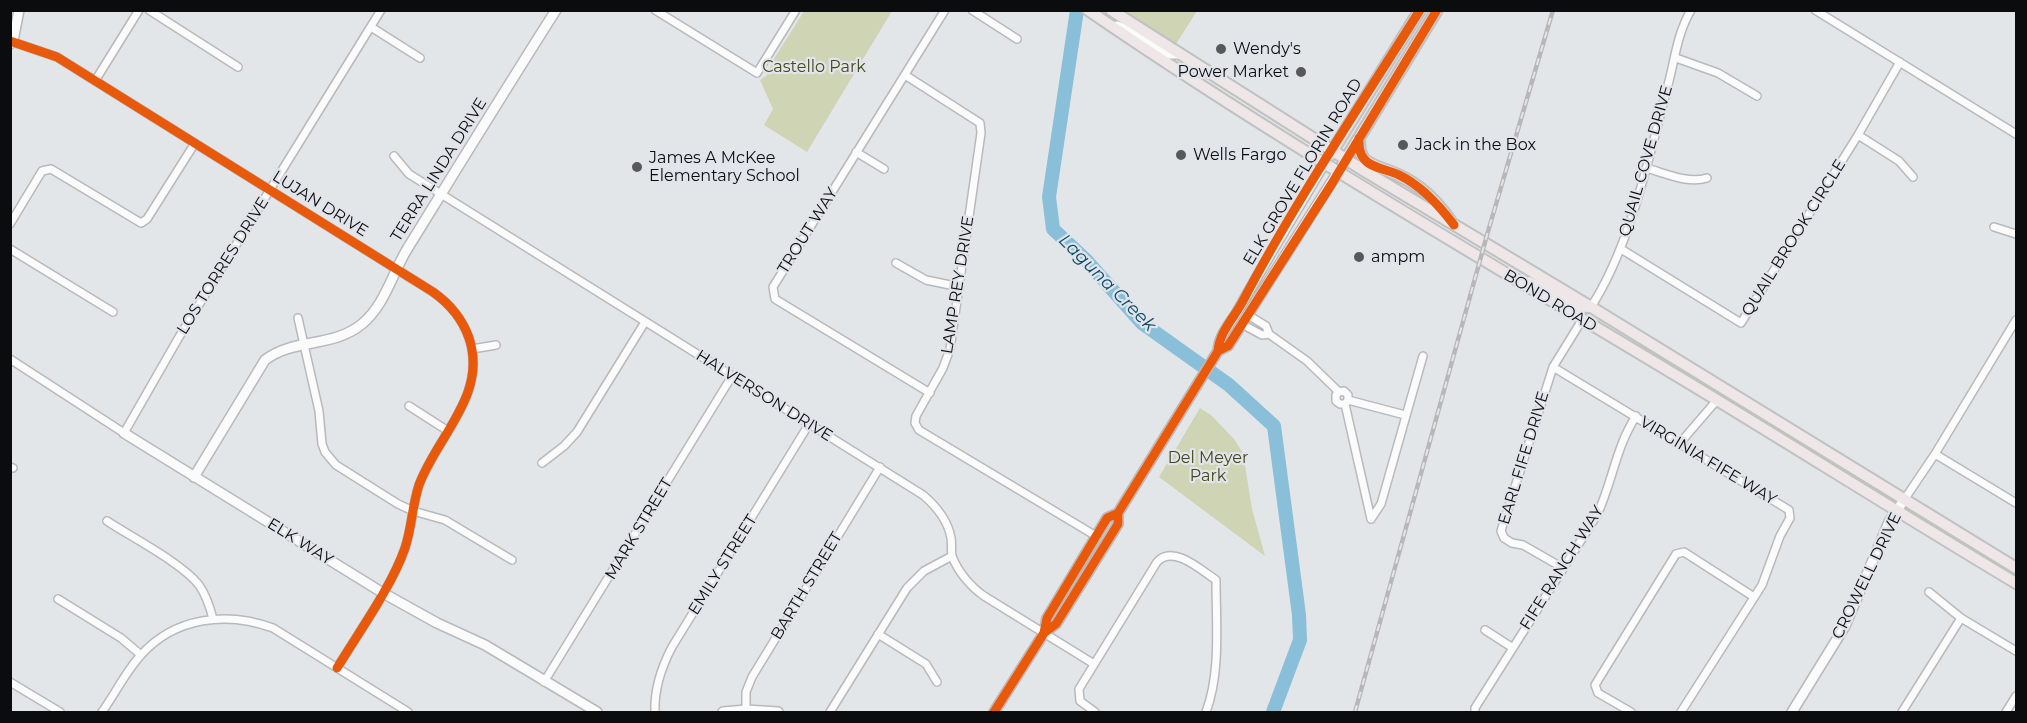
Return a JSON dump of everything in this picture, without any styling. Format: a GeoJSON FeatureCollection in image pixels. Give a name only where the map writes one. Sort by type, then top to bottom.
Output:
{"type":"FeatureCollection","features":[{"type":"Feature","properties":{"kind":"main road","name":"BOND ROAD"},"geometry":{"type":"LineString","coordinates":[[1088,10],[1240,112],[1324,164],[2016,583]]}},
{"type":"Feature","properties":{"kind":"main road","name":"BOND ROAD"},"geometry":{"type":"LineString","coordinates":[[1111,10],[1332,151],[2016,568]]}},
{"type":"Feature","properties":{"kind":"main road","name":"ELK GROVE FLORIN ROAD"},"geometry":{"type":"LineString","coordinates":[[1324,164],[1420,10]]}},
{"type":"Feature","properties":{"kind":"main road","name":"ELK GROVE FLORIN ROAD"},"geometry":{"type":"LineString","coordinates":[[1338,172],[1434,13]]}},
{"type":"Feature","properties":{"kind":"main road"},"geometry":{"type":"LineString","coordinates":[[1359,138],[1359,150],[1365,160],[1401,176],[1418,187],[1440,206],[1454,225]]}},
{"type":"Feature","properties":{"kind":"main road"},"geometry":{"type":"LineString","coordinates":[[1510,278],[1527,281],[1576,306],[1591,307]]}},
{"type":"Feature","properties":{"kind":"main road"},"geometry":{"type":"LineString","coordinates":[[1582,320],[1593,317],[1653,352],[1665,353]]}},
{"type":"Feature","properties":{"kind":"main road"},"geometry":{"type":"LineString","coordinates":[[1717,400],[1726,397],[1776,426],[1790,430]]}},
{"type":"Feature","properties":{"kind":"street"},"geometry":{"type":"LineString","coordinates":[[11,42],[19,10]]}},
{"type":"Feature","properties":{"kind":"street"},"geometry":{"type":"LineString","coordinates":[[95,81],[139,10]]}},
{"type":"Feature","properties":{"kind":"street"},"geometry":{"type":"LineString","coordinates":[[149,10],[238,67]]}},
{"type":"Feature","properties":{"kind":"street","name":"LOS TORRES DRIVE"},"geometry":{"type":"LineString","coordinates":[[124,433],[179,337],[381,10]]}},
{"type":"Feature","properties":{"kind":"street"},"geometry":{"type":"LineString","coordinates":[[655,10],[757,73],[796,10]]}},
{"type":"Feature","properties":{"kind":"street","name":"TROUT WAY"},"geometry":{"type":"LineString","coordinates":[[930,393],[776,299],[772,287],[945,10]]}},
{"type":"Feature","properties":{"kind":"street"},"geometry":{"type":"LineString","coordinates":[[972,10],[1017,39]]}},
{"type":"Feature","properties":{"kind":"street","name":"QUAIL COVE DRIVE"},"geometry":{"type":"LineString","coordinates":[[1591,307],[1604,287],[1621,249],[1676,58],[1678,38],[1690,10]]}},
{"type":"Feature","properties":{"kind":"street"},"geometry":{"type":"LineString","coordinates":[[1815,10],[2016,134]]}},
{"type":"Feature","properties":{"kind":"street","name":"TERRA LINDA DRIVE"},"geometry":{"type":"LineString","coordinates":[[194,477],[259,366],[265,360],[278,351],[339,337],[362,324],[378,305],[441,195],[552,12]]}},
{"type":"Feature","properties":{"kind":"street"},"geometry":{"type":"LineString","coordinates":[[1105,21],[1131,31],[1170,54],[1178,54]]}},
{"type":"Feature","properties":{"kind":"street"},"geometry":{"type":"LineString","coordinates":[[371,27],[420,58]]}},
{"type":"Feature","properties":{"kind":"street","name":"LUJAN DRIVE"},"geometry":{"type":"LineString","coordinates":[[11,42],[46,52],[195,143],[447,303],[463,325],[472,349],[473,367],[469,393],[426,470],[405,549],[383,593],[337,668]]}},
{"type":"Feature","properties":{"kind":"street"},"geometry":{"type":"LineString","coordinates":[[1676,58],[1718,73],[1757,96]]}},
{"type":"Feature","properties":{"kind":"street","name":"QUAIL BROOK CIRCLE"},"geometry":{"type":"LineString","coordinates":[[1621,249],[1741,322],[1858,135],[1900,62]]}},
{"type":"Feature","properties":{"kind":"street","name":"LAMP REY DRIVE"},"geometry":{"type":"LineString","coordinates":[[905,75],[980,123],[981,133],[948,357],[916,416],[915,423],[919,430],[1096,536]]}},
{"type":"Feature","properties":{"kind":"street"},"geometry":{"type":"LineString","coordinates":[[1858,135],[1899,160],[1913,177]]}},
{"type":"Feature","properties":{"kind":"street"},"geometry":{"type":"LineString","coordinates":[[10,224],[42,171],[51,169],[141,223],[147,219],[195,143]]}},
{"type":"Feature","properties":{"kind":"street"},"geometry":{"type":"LineString","coordinates":[[856,152],[884,169]]}},
{"type":"Feature","properties":{"kind":"street","name":"HALVERSON DRIVE"},"geometry":{"type":"LineString","coordinates":[[394,156],[409,174],[441,195],[923,495],[935,507],[948,528],[952,556],[967,580],[979,592],[1094,664]]}},
{"type":"Feature","properties":{"kind":"street","name":"ELK GROVE FLORIN ROAD"},"geometry":{"type":"LineString","coordinates":[[994,712],[1044,633],[1056,624],[1118,524],[1118,513],[1218,351],[1219,340],[1324,164]]}},
{"type":"Feature","properties":{"kind":"street"},"geometry":{"type":"LineString","coordinates":[[1646,168],[1689,180],[1697,181],[1707,178]]}},
{"type":"Feature","properties":{"kind":"street","name":"ELK GROVE FLORIN ROAD"},"geometry":{"type":"LineString","coordinates":[[1218,351],[1228,346],[1338,172]]}},
{"type":"Feature","properties":{"kind":"street"},"geometry":{"type":"LineString","coordinates":[[1994,227],[2016,234]]}},
{"type":"Feature","properties":{"kind":"street"},"geometry":{"type":"LineString","coordinates":[[10,249],[113,312]]}},
{"type":"Feature","properties":{"kind":"street"},"geometry":{"type":"LineString","coordinates":[[896,263],[926,280],[960,287]]}},
{"type":"Feature","properties":{"kind":"street"},"geometry":{"type":"LineString","coordinates":[[1251,286],[1251,297],[1238,319],[1242,324],[1262,335],[1269,334]]}},
{"type":"Feature","properties":{"kind":"street"},"geometry":{"type":"LineString","coordinates":[[1248,315],[1266,326],[1269,334],[1307,361],[1339,392],[1347,393],[1371,519],[1381,504],[1423,356]]}},
{"type":"Feature","properties":{"kind":"street"},"geometry":{"type":"LineString","coordinates":[[298,318],[319,411],[320,436],[325,452],[336,465],[413,512],[445,520],[512,560]]}},
{"type":"Feature","properties":{"kind":"street","name":"EARL FIFE DRIVE"},"geometry":{"type":"LineString","coordinates":[[1563,568],[1523,545],[1512,543],[1504,538],[1501,531],[1553,367],[1582,320]]}},
{"type":"Feature","properties":{"kind":"street"},"geometry":{"type":"LineString","coordinates":[[1904,500],[1935,454],[2016,320]]}},
{"type":"Feature","properties":{"kind":"street"},"geometry":{"type":"LineString","coordinates":[[542,463],[564,446],[577,432],[645,322]]}},
{"type":"Feature","properties":{"kind":"street"},"geometry":{"type":"LineString","coordinates":[[472,349],[496,345]]}},
{"type":"Feature","properties":{"kind":"street","name":"ELK WAY"},"geometry":{"type":"LineString","coordinates":[[10,359],[194,477],[383,593],[437,623],[485,645],[597,712]]}},
{"type":"Feature","properties":{"kind":"street","name":"VIRGINIA FIFE WAY"},"geometry":{"type":"LineString","coordinates":[[1553,367],[1789,510],[1791,518],[1780,536],[1762,585],[1681,712]]}},
{"type":"Feature","properties":{"kind":"street","name":"MARK STREET"},"geometry":{"type":"LineString","coordinates":[[544,682],[732,375]]}},
{"type":"Feature","properties":{"kind":"street"},"geometry":{"type":"LineString","coordinates":[[1680,443],[1717,400]]}},
{"type":"Feature","properties":{"kind":"street"},"geometry":{"type":"LineString","coordinates":[[1347,402],[1405,415]]}},
{"type":"Feature","properties":{"kind":"street"},"geometry":{"type":"LineString","coordinates":[[409,406],[448,431]]}},
{"type":"Feature","properties":{"kind":"street","name":"FIFE RANCH WAY"},"geometry":{"type":"LineString","coordinates":[[1475,712],[1475,708],[1597,514],[1608,491],[1615,459],[1624,434],[1636,416]]}},
{"type":"Feature","properties":{"kind":"street","name":"EMILY STREET"},"geometry":{"type":"LineString","coordinates":[[655,712],[659,679],[672,647],[809,424]]}},
{"type":"Feature","properties":{"kind":"street"},"geometry":{"type":"LineString","coordinates":[[1935,454],[2016,503]]}},
{"type":"Feature","properties":{"kind":"street","name":"BARTH STREET"},"geometry":{"type":"LineString","coordinates":[[746,710],[746,692],[752,677],[880,467]]}},
{"type":"Feature","properties":{"kind":"street","name":"CROWELL DRIVE"},"geometry":{"type":"LineString","coordinates":[[1792,712],[1845,627],[1889,522],[1904,500]]}},
{"type":"Feature","properties":{"kind":"street","name":"ELK GROVE FLORIN ROAD"},"geometry":{"type":"LineString","coordinates":[[1044,633],[1047,618],[1107,518],[1118,513]]}},
{"type":"Feature","properties":{"kind":"street"},"geometry":{"type":"LineString","coordinates":[[107,521],[179,566],[192,577],[207,600],[213,619]]}},
{"type":"Feature","properties":{"kind":"street"},"geometry":{"type":"LineString","coordinates":[[1631,712],[1598,693],[1594,685],[1676,554],[1684,552],[1754,597]]}},
{"type":"Feature","properties":{"kind":"street"},"geometry":{"type":"LineString","coordinates":[[1095,712],[1083,705],[1078,693],[1079,689],[1157,562],[1167,555],[1175,555],[1216,580],[1215,667],[1206,712]]}},
{"type":"Feature","properties":{"kind":"street"},"geometry":{"type":"LineString","coordinates":[[830,712],[912,582],[931,567],[952,556]]}},
{"type":"Feature","properties":{"kind":"street"},"geometry":{"type":"LineString","coordinates":[[1929,592],[1961,618],[2016,651]]}},
{"type":"Feature","properties":{"kind":"street"},"geometry":{"type":"LineString","coordinates":[[58,599],[121,638],[141,655]]}},
{"type":"Feature","properties":{"kind":"street"},"geometry":{"type":"LineString","coordinates":[[1902,712],[1961,618]]}},
{"type":"Feature","properties":{"kind":"street"},"geometry":{"type":"LineString","coordinates":[[102,712],[141,655],[154,642],[187,624],[213,619],[248,621],[273,628],[408,712]]}},
{"type":"Feature","properties":{"kind":"street"},"geometry":{"type":"LineString","coordinates":[[1485,630],[1513,648]]}},
{"type":"Feature","properties":{"kind":"street"},"geometry":{"type":"LineString","coordinates":[[878,634],[926,664],[937,682]]}},
{"type":"Feature","properties":{"kind":"street"},"geometry":{"type":"LineString","coordinates":[[10,682],[60,712]]}},
{"type":"Feature","properties":{"kind":"street"},"geometry":{"type":"LineString","coordinates":[[2006,712],[2016,696]]}},
{"type":"Feature","properties":{"kind":"street"},"geometry":{"type":"LineString","coordinates":[[723,712],[746,710],[778,712]]}},
{"type":"Feature","properties":{"kind":"green space","name":"Castello Park"},"geometry":{"type":"Polygon","coordinates":[[[804,11],[892,11],[807,152],[764,125],[773,109],[760,80],[767,75],[772,62],[804,11]]]}},
{"type":"Feature","properties":{"kind":"green space"},"geometry":{"type":"Polygon","coordinates":[[[1125,11],[1197,11],[1176,44],[1125,11]]]}},
{"type":"Feature","properties":{"kind":"green space","name":"Del Meyer Park"},"geometry":{"type":"Polygon","coordinates":[[[1200,408],[1211,415],[1234,439],[1243,453],[1252,509],[1265,556],[1159,477],[1200,408]]]}},
{"type":"Feature","properties":{"kind":"waterway","name":"Laguna Creek"},"geometry":{"type":"LineString","coordinates":[[1077,10],[1049,197],[1053,229],[1085,259],[1142,323],[1229,385],[1274,426],[1299,615],[1300,640],[1273,712]]}},
{"type":"Feature","properties":{"kind":"railway"},"geometry":{"type":"LineString","coordinates":[[1355,712],[1487,235],[1553,10]]}},
{"type":"Feature","properties":{"kind":"cycle path"},"geometry":{"type":"LineString","coordinates":[[994,712],[1044,633],[1056,624],[1118,524],[1118,513],[1218,351],[1224,331],[1285,226],[1420,10]]}},
{"type":"Feature","properties":{"kind":"cycle path"},"geometry":{"type":"LineString","coordinates":[[1218,351],[1228,346],[1331,185],[1437,10]]}},
{"type":"Feature","properties":{"kind":"cycle path"},"geometry":{"type":"LineString","coordinates":[[10,41],[57,57],[433,292],[445,301],[463,324],[469,338],[473,359],[472,378],[466,397],[419,485],[405,548],[399,563],[384,593],[337,668]]}},
{"type":"Feature","properties":{"kind":"cycle path"},"geometry":{"type":"LineString","coordinates":[[1359,138],[1360,153],[1368,163],[1399,175],[1423,190],[1454,225]]}},
{"type":"Feature","properties":{"kind":"cycle path"},"geometry":{"type":"LineString","coordinates":[[1044,633],[1047,618],[1107,518],[1118,513]]}},
{"type":"Feature","properties":{"kind":"place","name":"Wendy's"},"geometry":{"type":"Point","coordinates":[1221,49]}},
{"type":"Feature","properties":{"kind":"place","name":"Power Market"},"geometry":{"type":"Point","coordinates":[1301,72]}},
{"type":"Feature","properties":{"kind":"place","name":"Jack in the Box"},"geometry":{"type":"Point","coordinates":[1403,145]}},
{"type":"Feature","properties":{"kind":"place","name":"Wells Fargo"},"geometry":{"type":"Point","coordinates":[1181,155]}},
{"type":"Feature","properties":{"kind":"place","name":"James A McKee Elementary School"},"geometry":{"type":"Point","coordinates":[637,167]}},
{"type":"Feature","properties":{"kind":"place","name":"ampm"},"geometry":{"type":"Point","coordinates":[1359,257]}}]}
